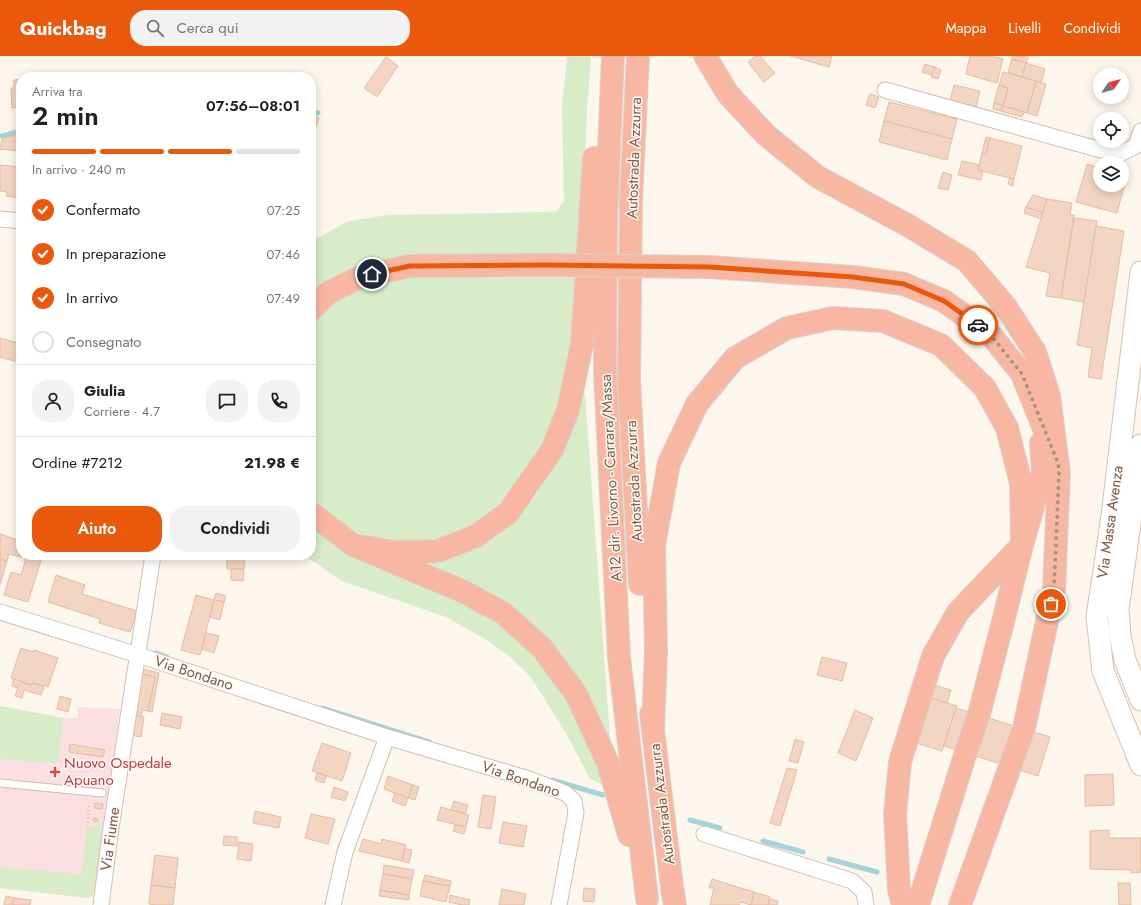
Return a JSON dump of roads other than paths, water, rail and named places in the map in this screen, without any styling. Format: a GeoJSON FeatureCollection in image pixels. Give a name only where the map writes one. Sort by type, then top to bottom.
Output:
{"type":"FeatureCollection","features":[{"type":"Feature","properties":{"kind":"highway"},"geometry":{"type":"LineString","coordinates":[[353,545],[396,552],[438,551],[476,536],[508,513],[552,450],[568,410],[582,344],[596,138],[608,56]]}},
{"type":"Feature","properties":{"kind":"highway","name":"A12 dir. Livorno - Carrara/Massa"},"geometry":{"type":"LineString","coordinates":[[613,56],[606,219],[605,372],[619,657],[647,902]]}},
{"type":"Feature","properties":{"kind":"highway","name":"Autostrada Azzurra"},"geometry":{"type":"LineString","coordinates":[[638,56],[631,199],[629,380],[644,664],[675,905]]}},
{"type":"Feature","properties":{"kind":"highway"},"geometry":{"type":"LineString","coordinates":[[705,56],[728,94],[766,135],[818,177],[909,226],[967,261],[1006,307],[1034,352],[1049,396],[1059,473],[1054,589],[1024,728],[960,905]]}},
{"type":"Feature","properties":{"kind":"highway"},"geometry":{"type":"LineString","coordinates":[[316,305],[328,293],[360,277],[410,266],[548,265],[709,267],[853,277],[904,284],[944,301],[990,334],[1022,374],[1058,463]]}},
{"type":"Feature","properties":{"kind":"highway"},"geometry":{"type":"LineString","coordinates":[[653,729],[656,651],[654,545],[669,463],[697,404],[735,358],[787,328],[832,318],[883,321],[941,345],[985,388],[1007,428],[1021,483],[1022,545],[958,612],[933,656],[900,762],[895,814],[899,890],[903,905]]}},
{"type":"Feature","properties":{"kind":"highway"},"geometry":{"type":"LineString","coordinates":[[918,905],[979,714],[1022,545],[1043,472],[1039,416]]}},
{"type":"Feature","properties":{"kind":"highway"},"geometry":{"type":"LineString","coordinates":[[316,517],[353,545],[462,591],[503,613],[542,648],[576,694],[608,762],[647,902]]}},
{"type":"Feature","properties":{"kind":"main road","name":"Via Massa Avenza"},"geometry":{"type":"LineString","coordinates":[[1141,272],[1112,516],[1097,617],[1103,671],[1141,765]]}},
{"type":"Feature","properties":{"kind":"main road","name":"Via Massa Avenza"},"geometry":{"type":"LineString","coordinates":[[1141,445],[1118,609],[1120,635],[1125,660],[1141,700]]}},
{"type":"Feature","properties":{"kind":"street"},"geometry":{"type":"LineString","coordinates":[[885,90],[1120,154],[1136,146],[1141,131]]}},
{"type":"Feature","properties":{"kind":"street"},"geometry":{"type":"LineString","coordinates":[[0,219],[16,221]]}},
{"type":"Feature","properties":{"kind":"street","name":"Via Fiume"},"geometry":{"type":"LineString","coordinates":[[100,905],[152,560]]}},
{"type":"Feature","properties":{"kind":"street","name":"Via Bondano"},"geometry":{"type":"LineString","coordinates":[[0,612],[138,655],[387,737],[530,780],[565,793],[574,801],[576,813],[560,905]]}},
{"type":"Feature","properties":{"kind":"street"},"geometry":{"type":"LineString","coordinates":[[333,905],[345,852],[387,737]]}},
{"type":"Feature","properties":{"kind":"street"},"geometry":{"type":"LineString","coordinates":[[704,834],[852,881],[864,892],[866,905]]}},
{"type":"Feature","properties":{"kind":"lane"},"geometry":{"type":"LineString","coordinates":[[0,784],[102,793]]}},
{"type":"Feature","properties":{"kind":"waterway"},"geometry":{"type":"LineString","coordinates":[[2,136],[16,132]]}},
{"type":"Feature","properties":{"kind":"waterway"},"geometry":{"type":"LineString","coordinates":[[156,653],[167,657]]}},
{"type":"Feature","properties":{"kind":"waterway"},"geometry":{"type":"LineString","coordinates":[[322,708],[429,742]]}},
{"type":"Feature","properties":{"kind":"waterway"},"geometry":{"type":"LineString","coordinates":[[552,780],[603,795]]}},
{"type":"Feature","properties":{"kind":"waterway"},"geometry":{"type":"LineString","coordinates":[[690,820],[720,828]]}},
{"type":"Feature","properties":{"kind":"waterway"},"geometry":{"type":"LineString","coordinates":[[763,841],[803,852]]}},
{"type":"Feature","properties":{"kind":"waterway"},"geometry":{"type":"LineString","coordinates":[[829,859],[877,872]]}},
{"type":"Feature","properties":{"kind":"place","name":"Nuovo Ospedale Apuano"},"geometry":{"type":"Point","coordinates":[55,772]}}]}
